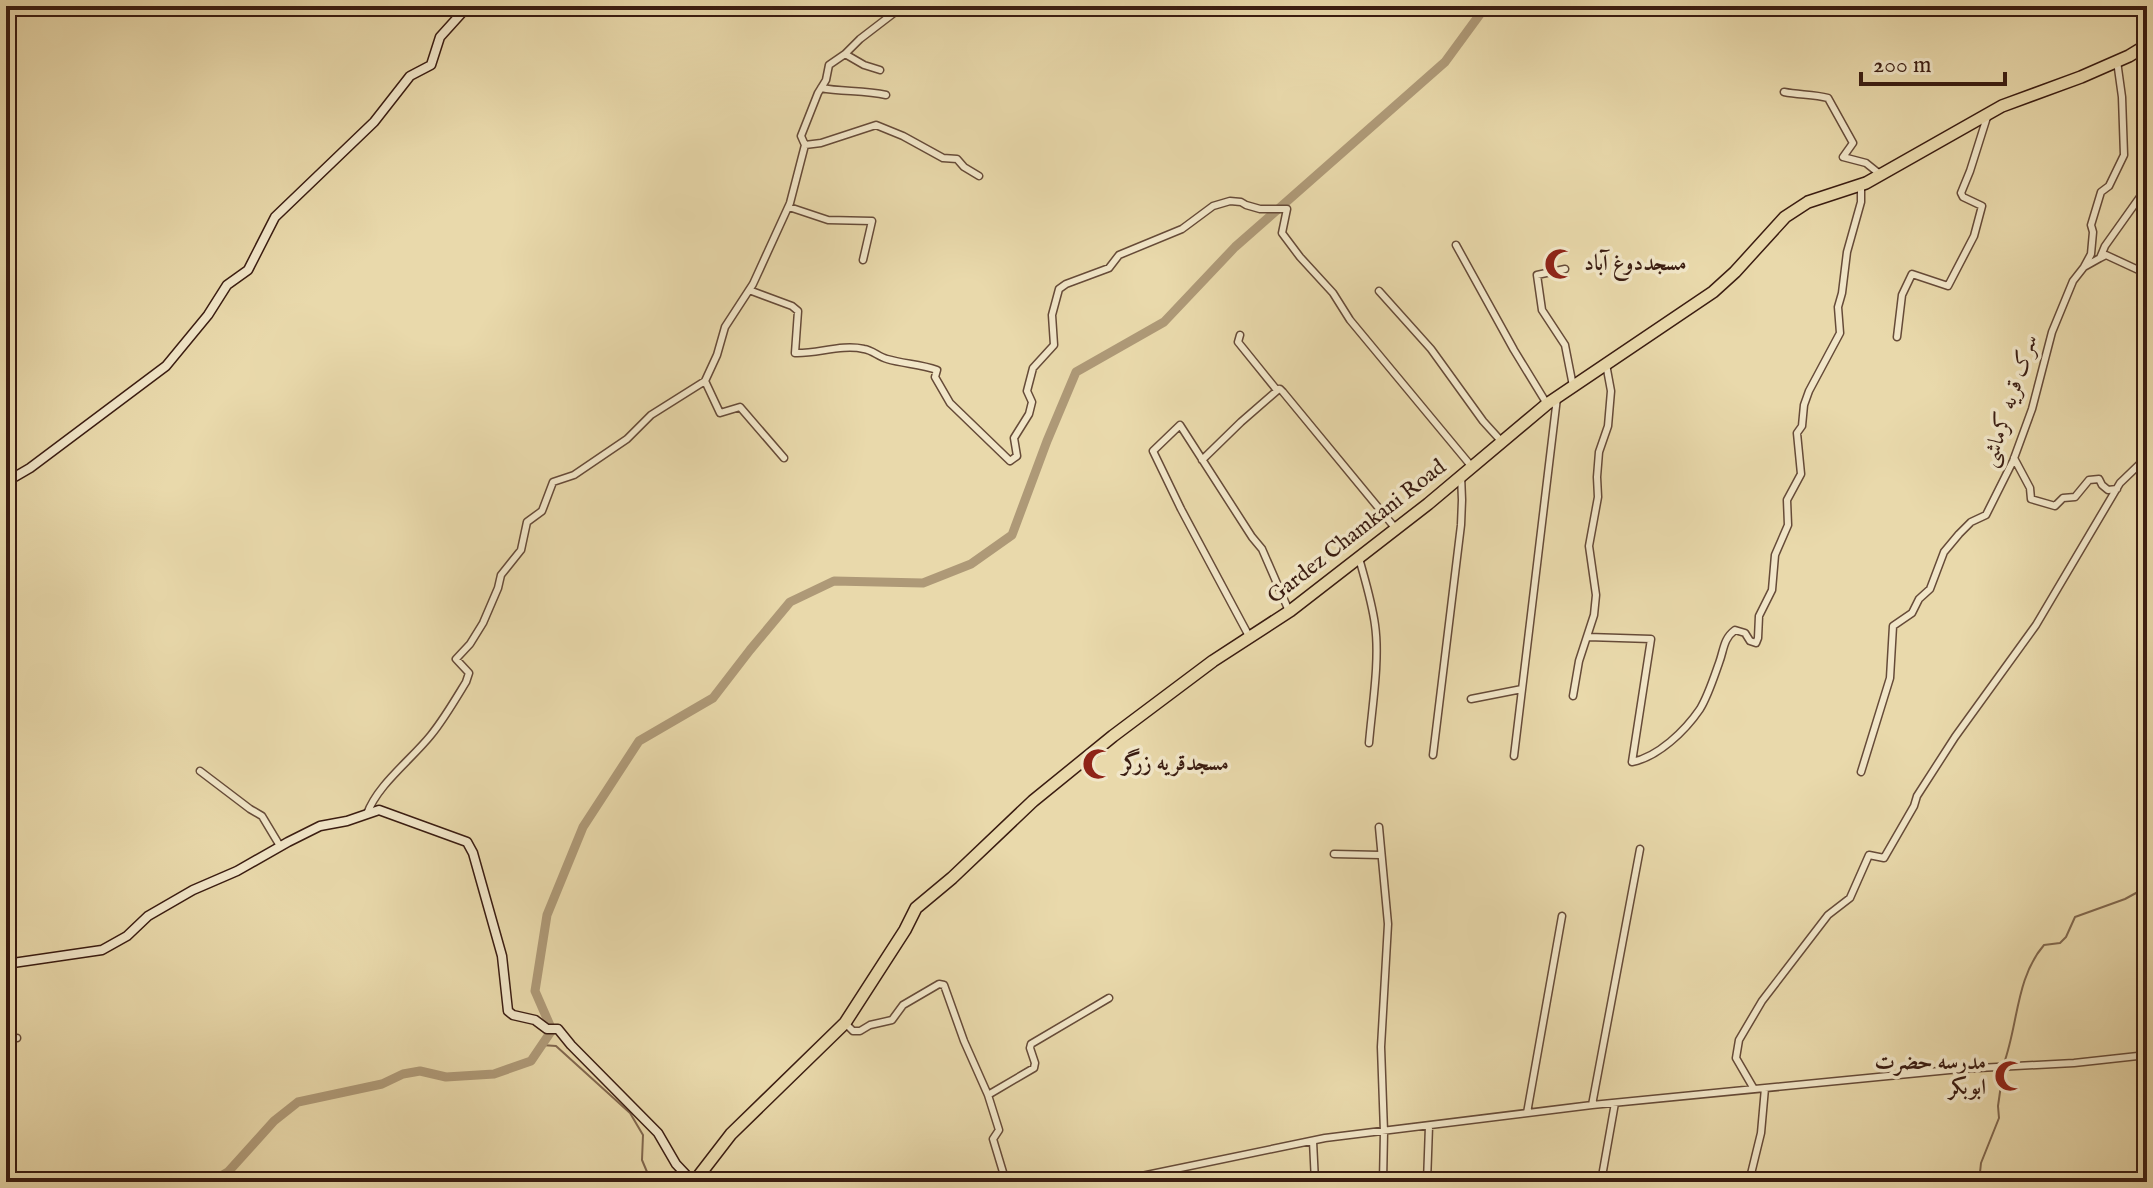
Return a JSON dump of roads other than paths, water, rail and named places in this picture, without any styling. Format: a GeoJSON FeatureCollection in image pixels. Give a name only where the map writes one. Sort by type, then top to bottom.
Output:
{"type":"FeatureCollection","features":[{"type":"Feature","properties":{"kind":"highway","name":"Gardez Chamkani Road"},"geometry":{"type":"LineString","coordinates":[[693,1182],[731,1134],[845,1023],[916,908],[1033,801],[1102,745],[1213,661],[1290,611],[1552,401],[1713,292],[1785,217],[1808,202],[1881,175],[2002,106],[2081,77],[2147,45]]}},
{"type":"Feature","properties":{"kind":"street"},"geometry":{"type":"LineString","coordinates":[[6,482],[30,468],[166,366],[208,315],[227,285],[248,270],[275,217],[374,122],[410,76],[431,65],[440,37],[468,6]]}},
{"type":"Feature","properties":{"kind":"street"},"geometry":{"type":"LineString","coordinates":[[367,814],[369,806],[392,777],[433,733],[466,682],[469,673],[456,659],[483,623],[501,575],[521,550],[527,522],[542,511],[553,482],[574,475],[627,439],[651,415],[705,381],[725,327],[749,290],[789,207],[805,145],[801,136],[826,80],[829,65],[903,6]]}},
{"type":"Feature","properties":{"kind":"street"},"geometry":{"type":"LineString","coordinates":[[845,54],[880,70]]}},
{"type":"Feature","properties":{"kind":"street","name":"سرک قریه کرماشی"},"geometry":{"type":"LineString","coordinates":[[1861,772],[1890,678],[1893,626],[1912,613],[1919,599],[1930,589],[1944,552],[1959,534],[1971,522],[1986,515],[2014,458],[2032,409],[2052,332],[2073,281],[2091,254],[2091,225],[2101,192],[2109,186],[2124,155],[2117,61]]}},
{"type":"Feature","properties":{"kind":"street"},"geometry":{"type":"LineString","coordinates":[[821,88],[886,95]]}},
{"type":"Feature","properties":{"kind":"street"},"geometry":{"type":"LineString","coordinates":[[1784,92],[1828,98],[1853,143],[1843,157],[1866,163],[1881,175]]}},
{"type":"Feature","properties":{"kind":"street"},"geometry":{"type":"LineString","coordinates":[[1897,337],[1902,295],[1912,274],[1948,286],[1974,236],[1982,206],[1961,193],[1988,114]]}},
{"type":"Feature","properties":{"kind":"street"},"geometry":{"type":"LineString","coordinates":[[805,145],[821,143],[876,125],[943,158],[957,159],[979,176]]}},
{"type":"Feature","properties":{"kind":"street"},"geometry":{"type":"LineString","coordinates":[[1588,637],[1651,639],[1632,762],[1644,759],[1671,742],[1700,708],[1728,636],[1735,630],[1745,633],[1750,641],[1756,643],[1759,616],[1772,590],[1775,555],[1788,525],[1787,500],[1801,474],[1797,433],[1802,426],[1804,405],[1840,333],[1838,307],[1847,252],[1861,202],[1861,184]]}},
{"type":"Feature","properties":{"kind":"street"},"geometry":{"type":"LineString","coordinates":[[2100,258],[2105,246],[2147,187]]}},
{"type":"Feature","properties":{"kind":"street"},"geometry":{"type":"LineString","coordinates":[[749,290],[798,311],[795,353],[821,349],[865,349],[887,359],[922,364],[937,370],[935,377],[950,403],[1010,461],[1017,456],[1014,438],[1029,414],[1032,402],[1027,391],[1033,368],[1054,345],[1052,315],[1059,289],[1109,268],[1119,255],[1182,229],[1213,206],[1230,201],[1260,209],[1287,209],[1282,233],[1472,467]]}},
{"type":"Feature","properties":{"kind":"street"},"geometry":{"type":"LineString","coordinates":[[789,207],[828,220],[872,221],[863,260]]}},
{"type":"Feature","properties":{"kind":"street"},"geometry":{"type":"LineString","coordinates":[[1456,245],[1514,350],[1552,401],[1514,756]]}},
{"type":"Feature","properties":{"kind":"street"},"geometry":{"type":"LineString","coordinates":[[2084,267],[2106,255],[2147,274]]}},
{"type":"Feature","properties":{"kind":"street"},"geometry":{"type":"LineString","coordinates":[[1565,269],[1537,275],[1542,310],[1565,345],[1574,386]]}},
{"type":"Feature","properties":{"kind":"street"},"geometry":{"type":"LineString","coordinates":[[1379,291],[1431,349],[1502,442]]}},
{"type":"Feature","properties":{"kind":"street"},"geometry":{"type":"LineString","coordinates":[[1240,335],[1238,342],[1396,529]]}},
{"type":"Feature","properties":{"kind":"street"},"geometry":{"type":"LineString","coordinates":[[1573,696],[1579,661],[1594,615],[1596,595],[1589,546],[1598,497],[1599,452],[1608,426],[1611,391],[1606,364]]}},
{"type":"Feature","properties":{"kind":"street"},"geometry":{"type":"LineString","coordinates":[[705,381],[720,413],[740,407],[784,458]]}},
{"type":"Feature","properties":{"kind":"street"},"geometry":{"type":"LineString","coordinates":[[1202,460],[1280,389]]}},
{"type":"Feature","properties":{"kind":"street"},"geometry":{"type":"LineString","coordinates":[[1250,638],[1153,451],[1180,425],[1262,549],[1290,611]]}},
{"type":"Feature","properties":{"kind":"street"},"geometry":{"type":"LineString","coordinates":[[1754,1089],[1736,1058],[1739,1040],[1762,1001],[1828,915],[1850,898],[1869,855],[1884,858],[1917,796],[1955,737],[2036,625],[2117,489],[2128,473],[2147,457]]}},
{"type":"Feature","properties":{"kind":"street"},"geometry":{"type":"LineString","coordinates":[[2014,458],[2030,488],[2031,499],[2046,505],[2055,506],[2063,498],[2075,497],[2089,480],[2099,479],[2108,490],[2117,489]]}},
{"type":"Feature","properties":{"kind":"street"},"geometry":{"type":"LineString","coordinates":[[1433,755],[1461,525],[1461,475]]}},
{"type":"Feature","properties":{"kind":"street"},"geometry":{"type":"LineString","coordinates":[[1359,558],[1376,636],[1369,743]]}},
{"type":"Feature","properties":{"kind":"street"},"geometry":{"type":"LineString","coordinates":[[1471,699],[1522,689]]}},
{"type":"Feature","properties":{"kind":"street"},"geometry":{"type":"LineString","coordinates":[[200,771],[262,816],[280,846]]}},
{"type":"Feature","properties":{"kind":"street"},"geometry":{"type":"LineString","coordinates":[[6,964],[102,950],[127,936],[148,916],[280,846],[320,826],[379,810],[467,842],[473,853],[502,956],[508,1011],[535,1020],[547,1029],[558,1029],[658,1133],[676,1164],[693,1182]]}},
{"type":"Feature","properties":{"kind":"street"},"geometry":{"type":"LineString","coordinates":[[1379,827],[1388,924],[1381,1047],[1383,1182]]}},
{"type":"Feature","properties":{"kind":"street"},"geometry":{"type":"LineString","coordinates":[[1592,1105],[1640,849]]}},
{"type":"Feature","properties":{"kind":"street"},"geometry":{"type":"LineString","coordinates":[[1334,854],[1380,855]]}},
{"type":"Feature","properties":{"kind":"street"},"geometry":{"type":"LineString","coordinates":[[1527,1113],[1562,916]]}},
{"type":"Feature","properties":{"kind":"street"},"geometry":{"type":"LineString","coordinates":[[845,1023],[853,1031],[875,1023],[887,1023],[903,1005],[942,983],[988,1095],[999,1130],[993,1139],[1006,1182]]}},
{"type":"Feature","properties":{"kind":"street"},"geometry":{"type":"LineString","coordinates":[[988,1095],[1034,1068],[1031,1044],[1109,998]]}},
{"type":"Feature","properties":{"kind":"street"},"geometry":{"type":"LineString","coordinates":[[6,1038],[17,1038]]}},
{"type":"Feature","properties":{"kind":"street"},"geometry":{"type":"LineString","coordinates":[[1104,1182],[1313,1141],[1592,1105],[1960,1069],[2074,1063],[2147,1055]]}},
{"type":"Feature","properties":{"kind":"street"},"geometry":{"type":"LineString","coordinates":[[1749,1182],[1761,1133],[1765,1088]]}},
{"type":"Feature","properties":{"kind":"street"},"geometry":{"type":"LineString","coordinates":[[1601,1182],[1615,1103]]}},
{"type":"Feature","properties":{"kind":"street"},"geometry":{"type":"LineString","coordinates":[[1427,1182],[1429,1126]]}},
{"type":"Feature","properties":{"kind":"street"},"geometry":{"type":"LineString","coordinates":[[1313,1141],[1315,1182]]}},
{"type":"Feature","properties":{"kind":"waterway"},"geometry":{"type":"LineString","coordinates":[[211,1182],[228,1172],[274,1121],[298,1102],[382,1084],[403,1074],[420,1071],[446,1077],[494,1074],[531,1061],[552,1030],[535,991],[547,915],[583,827],[639,741],[713,698],[790,602],[834,581],[923,583],[971,564],[1012,535],[1076,372],[1164,322],[1235,247],[1445,62],[1486,6]]}},
{"type":"Feature","properties":{"kind":"waterway"},"geometry":{"type":"LineString","coordinates":[[2004,1063],[2023,986],[2044,945],[2060,943],[2075,917],[2125,899],[2147,887]]}},
{"type":"Feature","properties":{"kind":"waterway"},"geometry":{"type":"LineString","coordinates":[[542,1045],[556,1046],[630,1113],[643,1135],[642,1160],[654,1182]]}},
{"type":"Feature","properties":{"kind":"waterway"},"geometry":{"type":"LineString","coordinates":[[1979,1182],[1981,1163],[1999,1118],[2003,1071]]}},
{"type":"Feature","properties":{"kind":"place","name":"مسجددوغ آباد"},"geometry":{"type":"Point","coordinates":[1560,264]}},
{"type":"Feature","properties":{"kind":"place","name":"مسجدقریه زرگر"},"geometry":{"type":"Point","coordinates":[1098,764]}},
{"type":"Feature","properties":{"kind":"place","name":"مدرسه حضرت ابوبکر"},"geometry":{"type":"Point","coordinates":[2010,1076]}}]}
